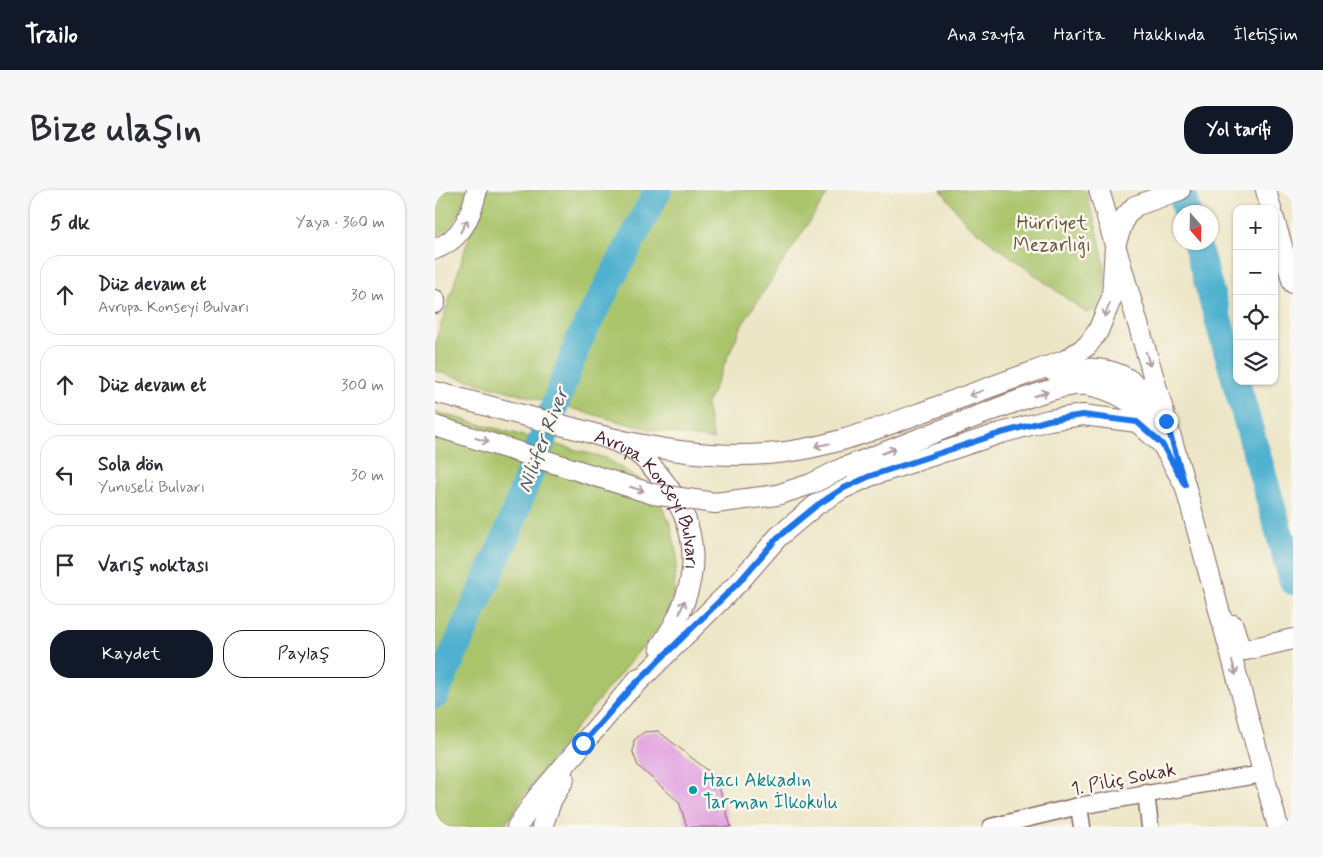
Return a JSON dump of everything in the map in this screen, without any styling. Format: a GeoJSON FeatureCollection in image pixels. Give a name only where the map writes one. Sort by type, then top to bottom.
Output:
{"type":"FeatureCollection","features":[{"type":"Feature","properties":{"kind":"main road"},"geometry":{"type":"LineString","coordinates":[[435,249],[459,234],[470,214],[477,190]]}},
{"type":"Feature","properties":{"kind":"main road"},"geometry":{"type":"LineString","coordinates":[[1099,190],[1185,485],[1262,774],[1278,827]]}},
{"type":"Feature","properties":{"kind":"main road"},"geometry":{"type":"LineString","coordinates":[[598,435],[652,448],[693,454],[767,454],[804,449],[844,441],[1035,371],[1073,355],[1087,346],[1098,331],[1112,296],[1115,245],[1125,217],[1135,206],[1180,190]]}},
{"type":"Feature","properties":{"kind":"main road"},"geometry":{"type":"LineString","coordinates":[[1266,190],[1270,205]]}},
{"type":"Feature","properties":{"kind":"main road"},"geometry":{"type":"LineString","coordinates":[[1278,232],[1293,281]]}},
{"type":"Feature","properties":{"kind":"main road"},"geometry":{"type":"LineString","coordinates":[[1035,371],[1089,368],[1109,371],[1136,384],[1166,421],[1188,456],[1197,480],[1239,645],[1246,650],[1293,638]]}},
{"type":"Feature","properties":{"kind":"main road"},"geometry":{"type":"LineString","coordinates":[[435,426],[653,494],[715,503],[777,495],[811,484],[843,468],[1020,400],[1055,390],[1085,385],[1116,392],[1138,407],[1157,425],[1176,453]]}},
{"type":"Feature","properties":{"kind":"main road","name":"Avrupa Konseyi Bulvarı"},"geometry":{"type":"LineString","coordinates":[[435,392],[598,435],[631,449],[662,478],[679,502],[692,539],[693,561],[684,606],[675,626],[631,688],[535,800],[517,827]]}},
{"type":"Feature","properties":{"kind":"main road"},"geometry":{"type":"LineString","coordinates":[[631,688],[739,582],[778,537],[816,506],[842,489],[870,476],[1001,433],[1049,420],[1083,415],[1137,422],[1162,444],[1185,485]]}},
{"type":"Feature","properties":{"kind":"main road"},"geometry":{"type":"LineString","coordinates":[[542,827],[552,799],[583,743]]}},
{"type":"Feature","properties":{"kind":"street","name":"1. Piliç Sokak"},"geometry":{"type":"LineString","coordinates":[[991,827],[1016,824],[1079,806],[1262,774]]}},
{"type":"Feature","properties":{"kind":"street"},"geometry":{"type":"LineString","coordinates":[[1146,793],[1150,827]]}},
{"type":"Feature","properties":{"kind":"street"},"geometry":{"type":"LineString","coordinates":[[1079,806],[1082,827]]}},
{"type":"Feature","properties":{"kind":"green space"},"geometry":{"type":"Polygon","coordinates":[[[435,190],[466,190],[457,218],[449,228],[435,237],[435,190]]]}},
{"type":"Feature","properties":{"kind":"green space"},"geometry":{"type":"Polygon","coordinates":[[[484,190],[830,190],[742,325],[706,406],[714,440],[639,427],[435,371],[435,344],[484,190]]]}},
{"type":"Feature","properties":{"kind":"green space","name":"Hürriyet Mezarlığı"},"geometry":{"type":"Polygon","coordinates":[[[941,190],[1085,190],[1098,233],[1104,267],[1105,283],[1102,297],[1096,308],[1086,313],[967,224],[941,190]]]}},
{"type":"Feature","properties":{"kind":"green space"},"geometry":{"type":"Polygon","coordinates":[[[435,412],[606,458],[642,481],[660,502],[671,526],[677,556],[674,592],[662,623],[573,731],[521,799],[504,827],[435,827],[435,412]]]}},
{"type":"Feature","properties":{"kind":"building","name":"Hacı Akkadın Tarman İlkokulu"},"geometry":{"type":"Polygon","coordinates":[[[658,731],[716,777],[731,827],[687,827],[679,802],[638,766],[633,753],[634,740],[644,732],[658,731]]]}},
{"type":"Feature","properties":{"kind":"waterway","name":"Nilüfer River"},"geometry":{"type":"LineString","coordinates":[[435,695],[507,534],[579,340],[658,190]]}},
{"type":"Feature","properties":{"kind":"waterway"},"geometry":{"type":"LineString","coordinates":[[1181,190],[1185,205]]}},
{"type":"Feature","properties":{"kind":"waterway"},"geometry":{"type":"LineString","coordinates":[[1198,250],[1293,581]]}},
{"type":"Feature","properties":{"kind":"place","name":"Hacı Akkadın Tarman İlkokulu"},"geometry":{"type":"Point","coordinates":[693,790]}},
{"type":"Feature","properties":{"kind":"route"},"geometry":{"type":"LineString","coordinates":[[583,743],[631,688],[739,582],[778,537],[816,506],[842,489],[870,476],[954,447],[1049,420],[1083,415],[1137,422],[1162,444],[1185,485],[1166,421]]}}]}
